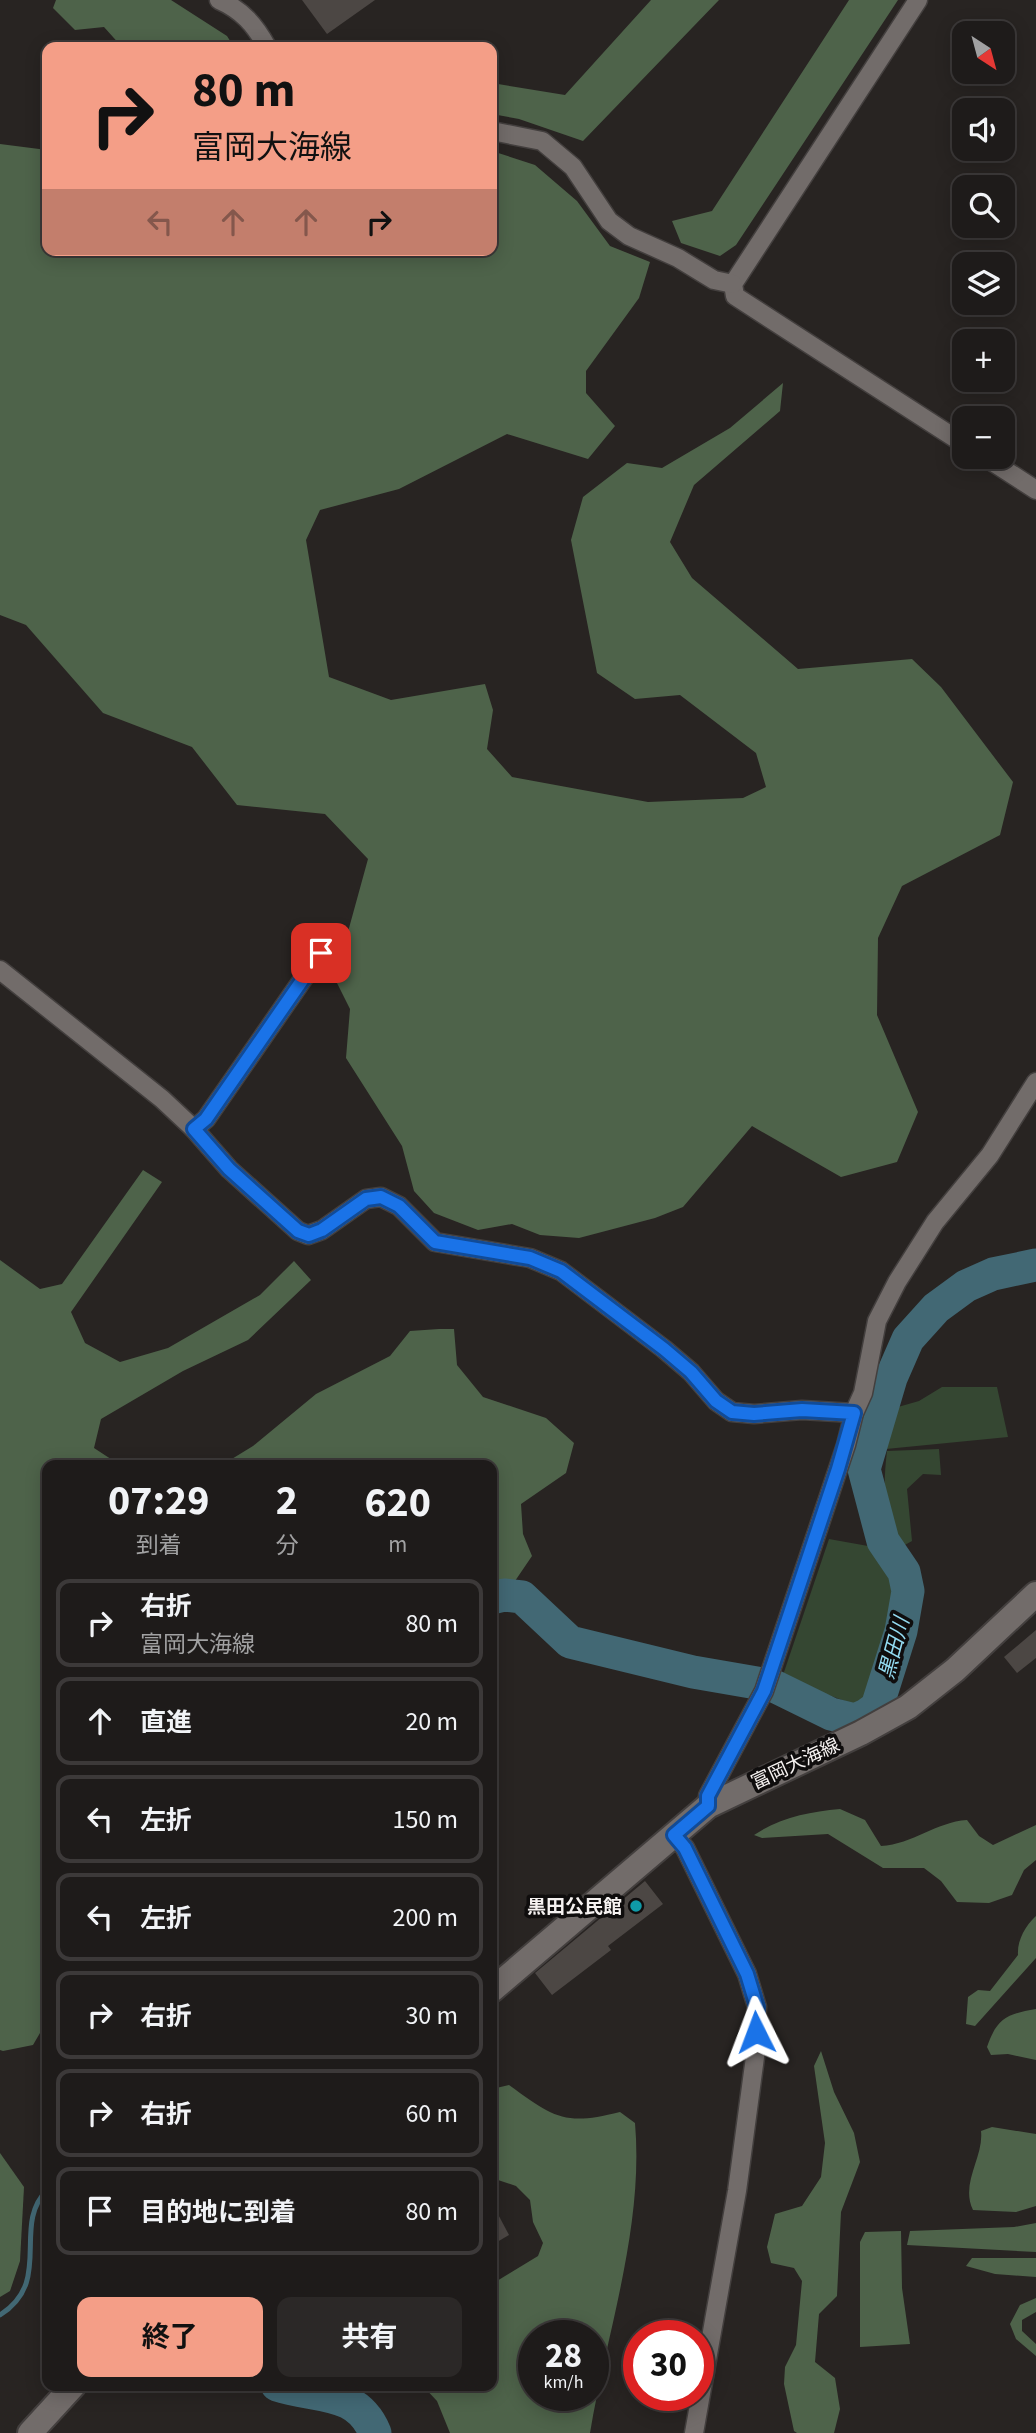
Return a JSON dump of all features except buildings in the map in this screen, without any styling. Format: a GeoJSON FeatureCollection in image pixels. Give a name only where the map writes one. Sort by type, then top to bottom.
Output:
{"type":"FeatureCollection","features":[{"type":"Feature","properties":{"kind":"main road","name":"富岡大海線"},"geometry":{"type":"LineString","coordinates":[[497,1986],[708,1806],[861,1733],[908,1707],[965,1661],[1036,1594]]}},
{"type":"Feature","properties":{"kind":"main road"},"geometry":{"type":"LineString","coordinates":[[30,2433],[68,2391]]}},
{"type":"Feature","properties":{"kind":"street"},"geometry":{"type":"LineString","coordinates":[[219,0],[236,8],[251,22],[264,42]]}},
{"type":"Feature","properties":{"kind":"street"},"geometry":{"type":"LineString","coordinates":[[918,0],[733,284],[735,296],[952,436]]}},
{"type":"Feature","properties":{"kind":"street"},"geometry":{"type":"LineString","coordinates":[[497,132],[542,141],[573,167],[609,221],[629,236],[678,258],[714,280],[733,284]]}},
{"type":"Feature","properties":{"kind":"street"},"geometry":{"type":"LineString","coordinates":[[1004,469],[1036,490]]}},
{"type":"Feature","properties":{"kind":"street"},"geometry":{"type":"LineString","coordinates":[[194,1129],[206,1119],[321,953]]}},
{"type":"Feature","properties":{"kind":"street"},"geometry":{"type":"LineString","coordinates":[[0,970],[162,1100],[194,1129],[229,1169],[298,1231],[309,1235],[322,1230],[366,1199],[381,1197],[399,1206],[435,1242],[530,1258],[561,1271],[664,1349],[691,1372],[716,1401],[732,1412],[754,1414],[802,1410],[854,1413]]}},
{"type":"Feature","properties":{"kind":"street"},"geometry":{"type":"LineString","coordinates":[[708,1806],[708,1796],[767,1684],[863,1392],[877,1321],[897,1282],[935,1222],[990,1155],[1036,1082]]}},
{"type":"Feature","properties":{"kind":"street"},"geometry":{"type":"LineString","coordinates":[[674,1835],[685,1848],[747,1974],[757,2007],[755,2057],[737,2191],[694,2433]]}},
{"type":"Feature","properties":{"kind":"green space"},"geometry":{"type":"Polygon","coordinates":[[[56,0],[171,0],[227,36],[231,42],[118,42],[104,27],[75,30],[53,8],[56,0]]]}},
{"type":"Feature","properties":{"kind":"green space"},"geometry":{"type":"Polygon","coordinates":[[[651,0],[719,0],[583,141],[519,119],[497,115],[497,84],[565,95],[651,0]]]}},
{"type":"Feature","properties":{"kind":"green space"},"geometry":{"type":"Polygon","coordinates":[[[849,0],[898,0],[736,245],[720,256],[681,243],[672,221],[712,211],[849,0]]]}},
{"type":"Feature","properties":{"kind":"green space"},"geometry":{"type":"Polygon","coordinates":[[[0,144],[42,149],[42,256],[497,256],[497,153],[535,165],[577,201],[610,246],[650,262],[639,298],[586,371],[586,393],[615,426],[588,459],[507,434],[399,489],[320,510],[306,540],[329,677],[391,700],[485,684],[493,710],[487,749],[512,777],[648,802],[743,798],[766,787],[756,753],[680,695],[635,699],[597,673],[571,540],[583,497],[627,463],[662,468],[730,428],[783,383],[780,411],[694,485],[670,542],[692,578],[798,669],[912,659],[941,687],[1013,782],[1000,835],[902,886],[878,938],[877,1015],[918,1112],[897,1162],[841,1177],[752,1126],[683,1207],[655,1218],[579,1238],[540,1235],[512,1224],[478,1230],[434,1213],[414,1191],[402,1146],[346,1058],[350,1009],[335,979],[368,859],[325,814],[237,805],[192,747],[103,713],[26,625],[0,615],[0,144]]]}},
{"type":"Feature","properties":{"kind":"green space"},"geometry":{"type":"Polygon","coordinates":[[[143,1170],[162,1182],[71,1312],[85,1343],[120,1362],[168,1348],[260,1295],[294,1261],[311,1280],[248,1340],[183,1371],[101,1419],[94,1448],[112,1460],[42,1460],[42,2030],[33,2045],[3,2051],[0,2050],[0,1260],[40,1289],[62,1284],[143,1170]]]}},
{"type":"Feature","properties":{"kind":"green space"},"geometry":{"type":"Polygon","coordinates":[[[454,1329],[457,1365],[483,1397],[546,1418],[574,1443],[566,1473],[521,1504],[523,1534],[532,1556],[515,1581],[497,1587],[497,1460],[230,1460],[253,1446],[316,1394],[390,1356],[410,1331],[454,1329]]]}},
{"type":"Feature","properties":{"kind":"green space"},"geometry":{"type":"Polygon","coordinates":[[[942,1387],[997,1387],[1008,1437],[886,1449],[898,1407],[919,1401],[942,1387]]]}},
{"type":"Feature","properties":{"kind":"green space"},"geometry":{"type":"Polygon","coordinates":[[[939,1449],[941,1475],[923,1474],[907,1489],[912,1541],[903,1546],[891,1524],[886,1501],[887,1451],[939,1449]]]}},
{"type":"Feature","properties":{"kind":"green space"},"geometry":{"type":"Polygon","coordinates":[[[829,1539],[868,1546],[895,1587],[894,1614],[872,1692],[856,1705],[782,1678],[829,1539]]]}},
{"type":"Feature","properties":{"kind":"green space"},"geometry":{"type":"Polygon","coordinates":[[[840,1809],[865,1820],[881,1846],[967,1820],[979,1836],[993,1845],[1036,1825],[1036,1860],[1024,1870],[1012,1895],[989,1903],[957,1902],[941,1881],[924,1868],[883,1868],[828,1834],[762,1838],[754,1835],[796,1816],[840,1809]]]}},
{"type":"Feature","properties":{"kind":"green space"},"geometry":{"type":"Polygon","coordinates":[[[1036,1916],[1036,1958],[975,2026],[966,2024],[968,1997],[978,1990],[990,1991],[1018,1955],[1022,1934],[1036,1916]]]}},
{"type":"Feature","properties":{"kind":"green space"},"geometry":{"type":"Polygon","coordinates":[[[1036,2009],[1036,2060],[1008,2054],[991,2055],[987,2047],[999,2024],[1010,2016],[1036,2009]]]}},
{"type":"Feature","properties":{"kind":"green space"},"geometry":{"type":"Polygon","coordinates":[[[821,2051],[834,2092],[854,2133],[860,2162],[841,2212],[837,2296],[819,2314],[815,2362],[835,2378],[840,2409],[834,2433],[797,2433],[794,2431],[784,2384],[785,2367],[796,2345],[802,2281],[794,2268],[771,2263],[767,2247],[775,2214],[802,2206],[821,2177],[825,2143],[814,2066],[821,2051]]]}},
{"type":"Feature","properties":{"kind":"green space"},"geometry":{"type":"Polygon","coordinates":[[[509,2085],[549,2112],[561,2116],[586,2118],[620,2112],[635,2123],[634,2201],[609,2339],[609,2320],[518,2320],[518,2411],[594,2411],[590,2433],[450,2433],[437,2401],[428,2391],[497,2391],[497,2281],[538,2256],[543,2243],[533,2222],[530,2200],[516,2186],[497,2180],[497,2088],[509,2085]]]}},
{"type":"Feature","properties":{"kind":"green space"},"geometry":{"type":"Polygon","coordinates":[[[992,2127],[1036,2134],[1036,2206],[1016,2212],[973,2210],[969,2190],[981,2131],[992,2127]]]}},
{"type":"Feature","properties":{"kind":"green space"},"geometry":{"type":"Polygon","coordinates":[[[0,2153],[24,2187],[20,2261],[10,2291],[0,2297],[0,2153]]]}},
{"type":"Feature","properties":{"kind":"green space"},"geometry":{"type":"Polygon","coordinates":[[[1036,2223],[1036,2252],[907,2245],[910,2231],[1014,2227],[1036,2223]]]}},
{"type":"Feature","properties":{"kind":"green space"},"geometry":{"type":"Polygon","coordinates":[[[901,2231],[902,2288],[910,2344],[860,2347],[860,2242],[865,2232],[901,2231]]]}},
{"type":"Feature","properties":{"kind":"green space"},"geometry":{"type":"Polygon","coordinates":[[[972,2258],[1036,2258],[1036,2277],[995,2274],[966,2266],[972,2258]]]}},
{"type":"Feature","properties":{"kind":"green space"},"geometry":{"type":"Polygon","coordinates":[[[1036,2298],[1036,2312],[1022,2320],[1022,2331],[1036,2344],[1036,2356],[1016,2339],[1010,2324],[1020,2305],[1036,2298]]]}},
{"type":"Feature","properties":{"kind":"waterway","name":"黒田川"},"geometry":{"type":"LineString","coordinates":[[497,1597],[522,1597],[570,1642],[693,1672],[774,1686],[831,1714],[855,1720],[866,1715],[877,1707],[901,1631],[908,1591],[904,1572],[883,1541],[864,1469],[891,1378],[908,1339],[936,1308],[966,1286],[993,1274],[1036,1265]]}},
{"type":"Feature","properties":{"kind":"waterway"},"geometry":{"type":"LineString","coordinates":[[0,2315],[16,2301],[25,2286],[29,2270],[32,2220],[42,2197]]}},
{"type":"Feature","properties":{"kind":"waterway","name":"黒田川"},"geometry":{"type":"LineString","coordinates":[[302,2391],[347,2402],[358,2409],[375,2433]]}},
{"type":"Feature","properties":{"kind":"place","name":"黒田公民館"},"geometry":{"type":"Point","coordinates":[636,1906]}},
{"type":"Feature","properties":{"kind":"route"},"geometry":{"type":"LineString","coordinates":[[321,953],[206,1119],[194,1129],[229,1169],[286,1222],[309,1235],[322,1230],[366,1199],[381,1197],[399,1206],[435,1242],[530,1258],[561,1271],[664,1349],[691,1372],[716,1401],[732,1412],[754,1414],[837,1410],[854,1413],[846,1445],[764,1691],[708,1796],[708,1806],[674,1835],[685,1848],[747,1974],[757,2007],[756,2032]]}}]}
